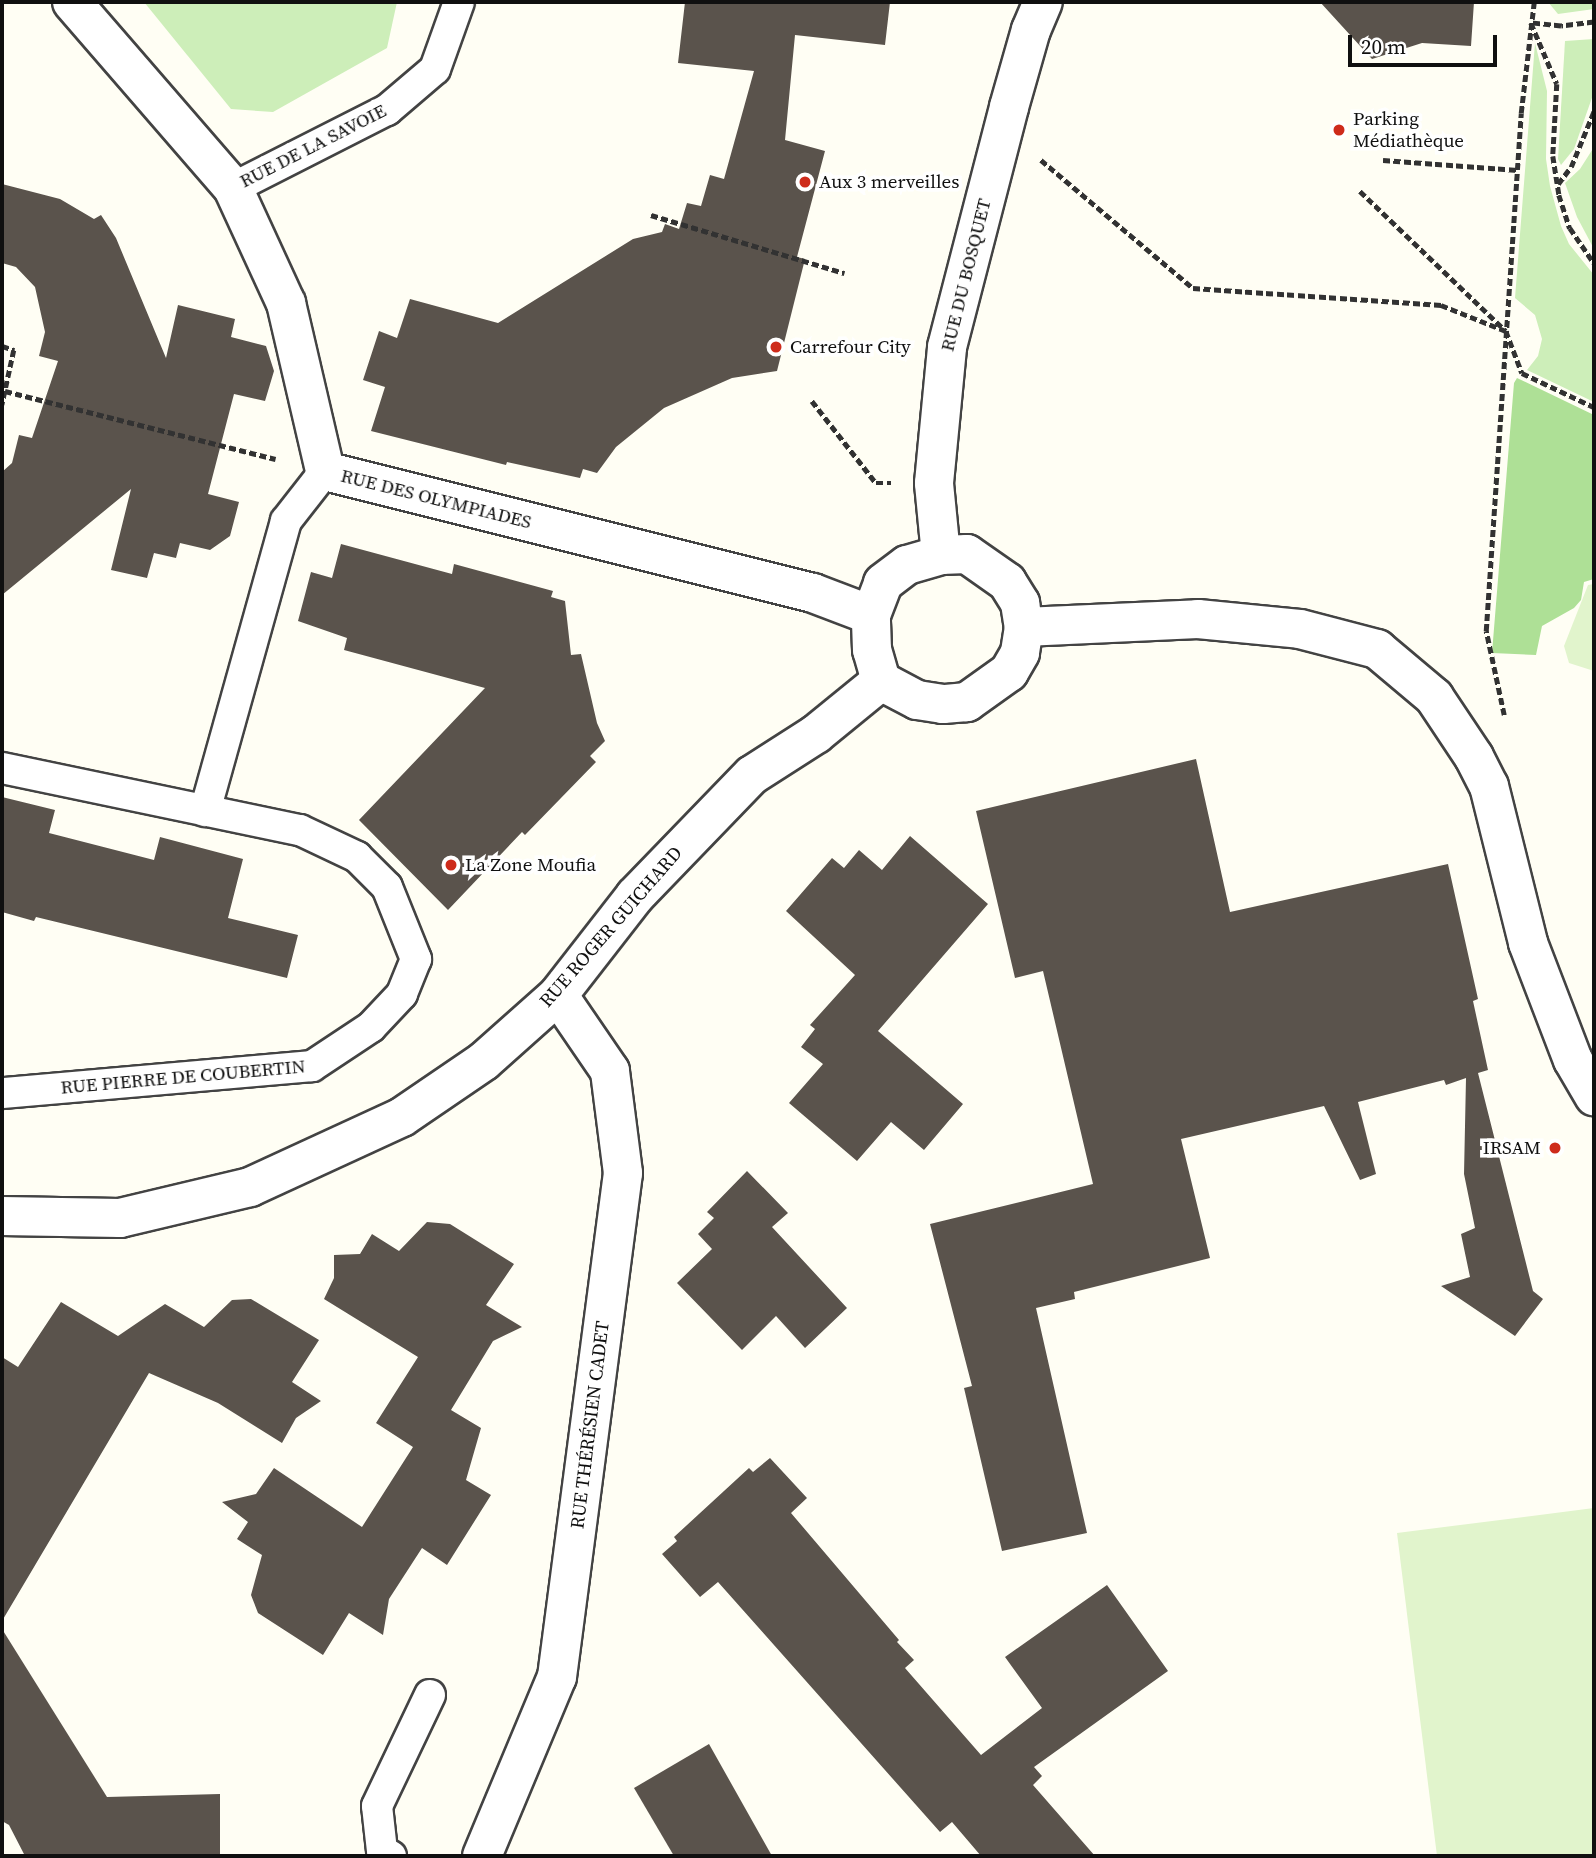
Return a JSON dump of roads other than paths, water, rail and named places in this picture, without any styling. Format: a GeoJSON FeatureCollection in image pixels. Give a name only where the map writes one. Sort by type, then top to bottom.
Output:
{"type":"FeatureCollection","features":[{"type":"Feature","properties":{"kind":"street","name":"RUE DES OLYMPIADES"},"geometry":{"type":"LineString","coordinates":[[72,2],[233,188],[286,303],[324,471],[813,593],[871,615]]}},
{"type":"Feature","properties":{"kind":"street","name":"RUE DU BOSQUET"},"geometry":{"type":"LineString","coordinates":[[941,555],[934,483],[947,347],[1013,94],[1031,30],[1043,2]]}},
{"type":"Feature","properties":{"kind":"street"},"geometry":{"type":"LineString","coordinates":[[967,554],[1007,582],[1020,603],[1024,627],[1020,653],[1009,672],[967,702],[943,704],[916,700],[881,681],[872,650],[871,615],[883,583],[907,565],[941,555],[967,554]]}},
{"type":"Feature","properties":{"kind":"street"},"geometry":{"type":"LineString","coordinates":[[1024,627],[1198,619],[1300,629],[1377,649],[1434,697],[1474,757],[1489,786],[1528,943],[1573,1060],[1594,1096]]}},
{"type":"Feature","properties":{"kind":"street","name":"RUE ROGER GUICHARD"},"geometry":{"type":"LineString","coordinates":[[2,1216],[120,1218],[250,1187],[402,1116],[484,1061],[558,995],[635,896],[752,775],[816,734],[881,681]]}},
{"type":"Feature","properties":{"kind":"street","name":"RUE THÉRÉSIEN CADET"},"geometry":{"type":"LineString","coordinates":[[482,1856],[557,1677],[623,1173],[610,1071],[558,995]]}},
{"type":"Feature","properties":{"kind":"lane","name":"RUE DE LA SAVOIE"},"geometry":{"type":"LineString","coordinates":[[233,188],[387,110],[435,69],[459,2]]}},
{"type":"Feature","properties":{"kind":"lane"},"geometry":{"type":"LineString","coordinates":[[205,811],[286,521],[324,471]]}},
{"type":"Feature","properties":{"kind":"lane","name":"RUE PIERRE DE COUBERTIN"},"geometry":{"type":"LineString","coordinates":[[2,768],[300,831],[357,857],[387,887],[416,959],[402,994],[371,1027],[312,1066],[2,1093]]}},
{"type":"Feature","properties":{"kind":"lane"},"geometry":{"type":"LineString","coordinates":[[382,1855],[377,1806],[430,1695]]}},
{"type":"Feature","properties":{"kind":"place","name":"Parking Médiathèque"},"geometry":{"type":"Point","coordinates":[1339,130]}},
{"type":"Feature","properties":{"kind":"place","name":"Aux 3 merveilles"},"geometry":{"type":"Point","coordinates":[805,182]}},
{"type":"Feature","properties":{"kind":"place","name":"Carrefour City"},"geometry":{"type":"Point","coordinates":[776,347]}},
{"type":"Feature","properties":{"kind":"place","name":"La Zone Moufia"},"geometry":{"type":"Point","coordinates":[451,865]}},
{"type":"Feature","properties":{"kind":"place","name":"IRSAM"},"geometry":{"type":"Point","coordinates":[1555,1148]}}]}
